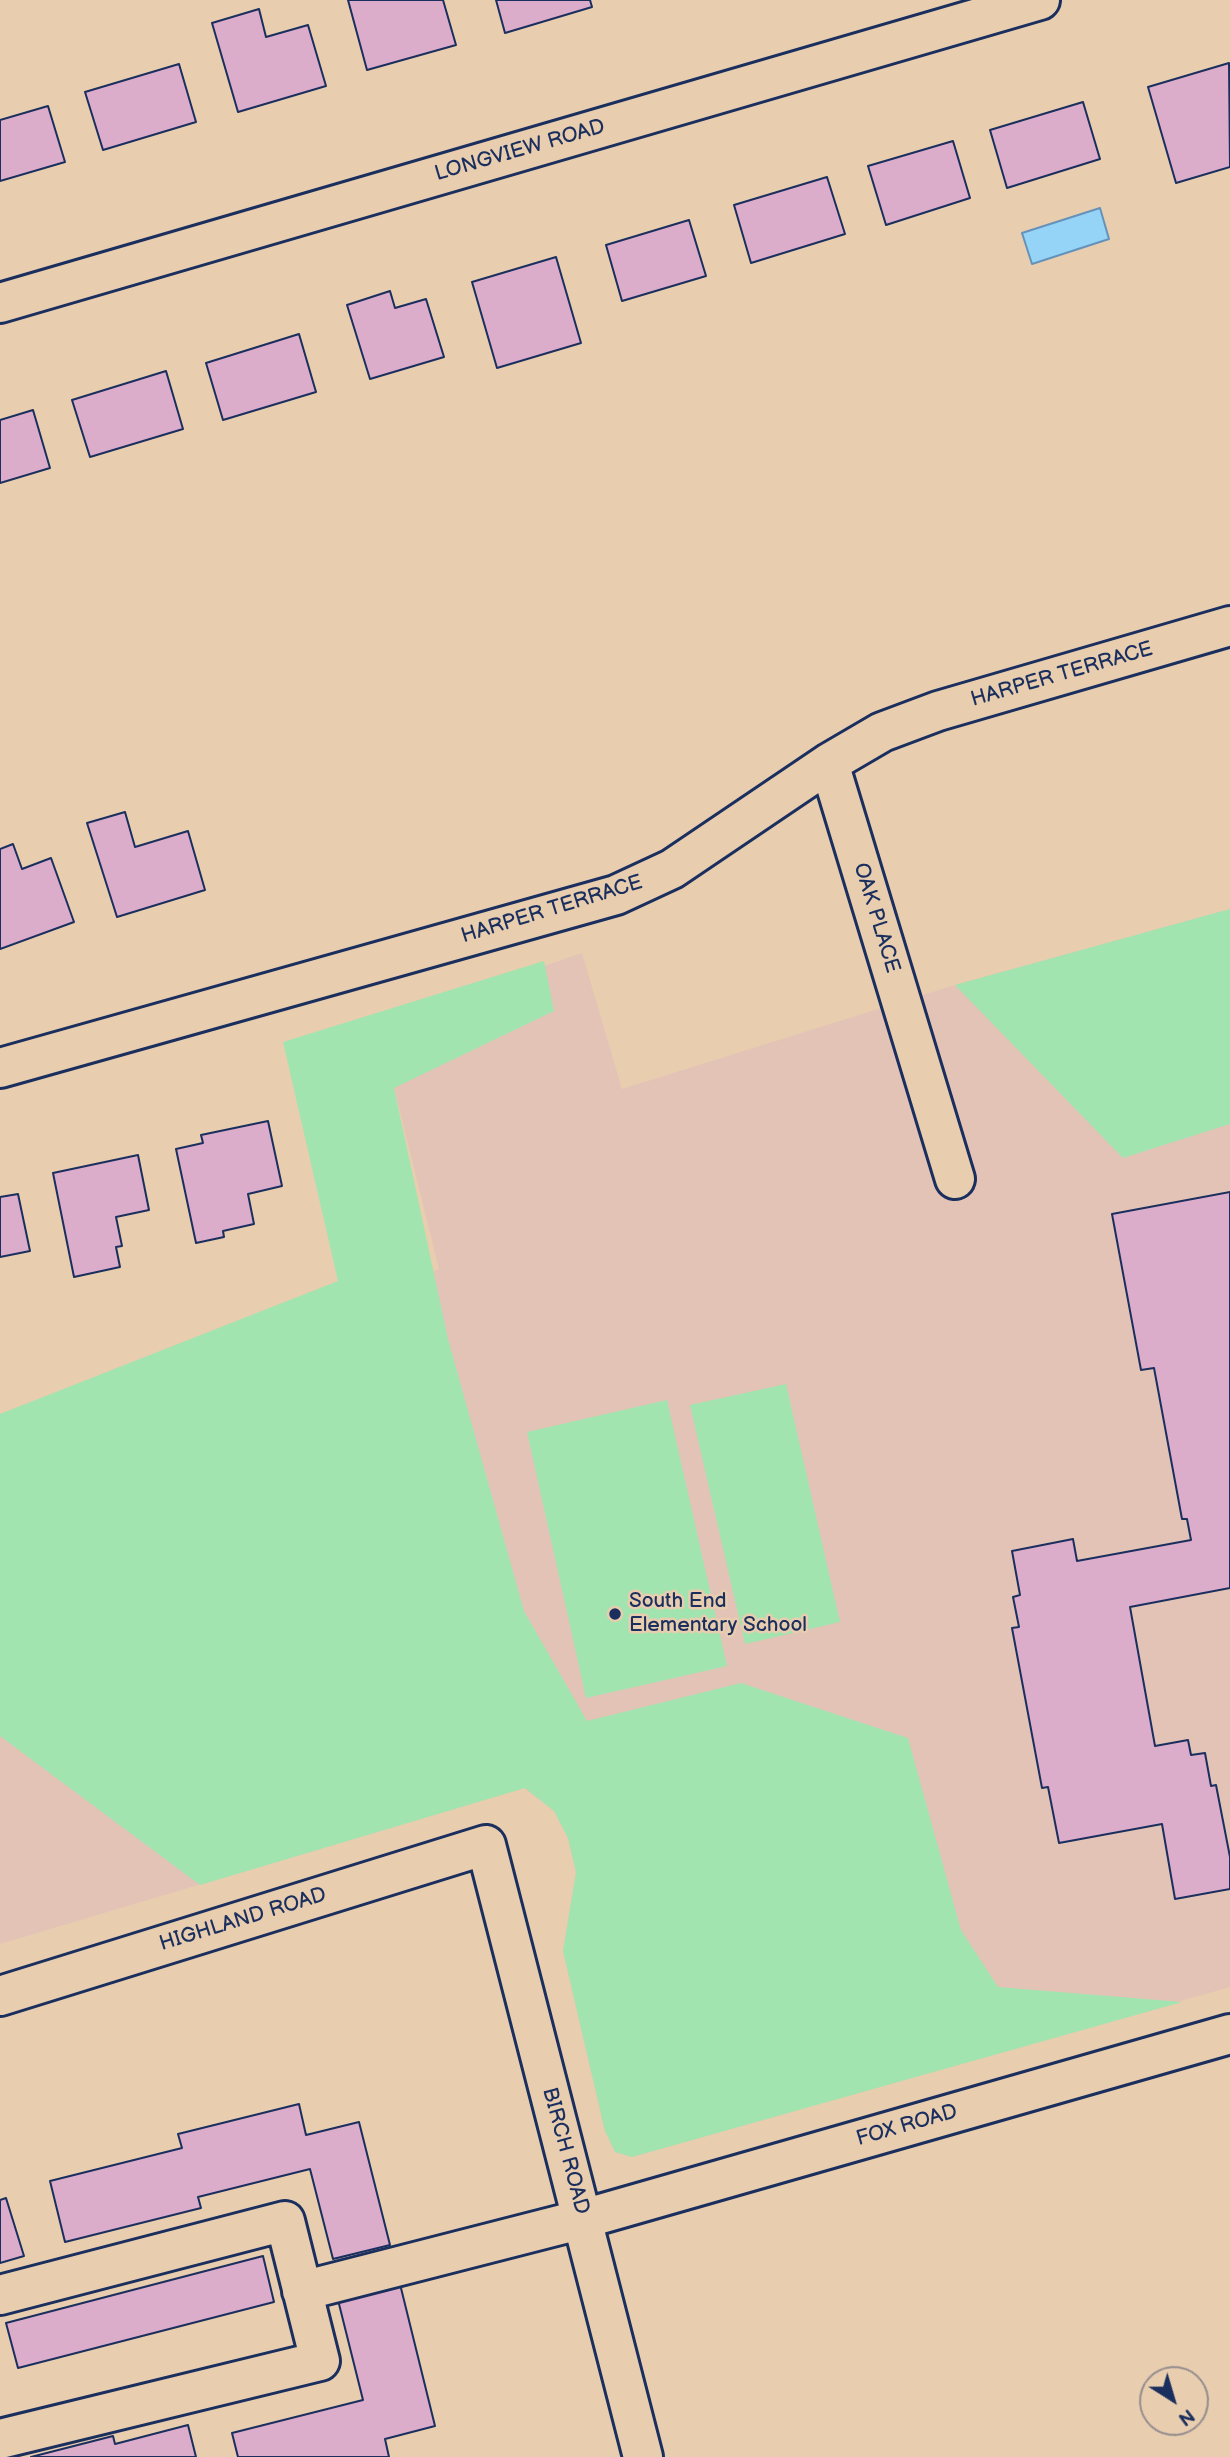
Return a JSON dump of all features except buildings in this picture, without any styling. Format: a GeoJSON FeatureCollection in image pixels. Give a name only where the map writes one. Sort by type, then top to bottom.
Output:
{"type":"FeatureCollection","features":[{"type":"Feature","properties":{"kind":"street","name":"LONGVIEW ROAD"},"geometry":{"type":"LineString","coordinates":[[0,303],[1040,0]]}},
{"type":"Feature","properties":{"kind":"street","name":"HARPER TERRACE"},"geometry":{"type":"LineString","coordinates":[[0,1068],[616,895],[672,869],[855,746],[910,720],[1230,626]]}},
{"type":"Feature","properties":{"kind":"street","name":"OAK PLACE"},"geometry":{"type":"LineString","coordinates":[[829,763],[955,1179]]}},
{"type":"Feature","properties":{"kind":"street","name":"HIGHLAND ROAD"},"geometry":{"type":"LineString","coordinates":[[0,1996],[486,1845]]}},
{"type":"Feature","properties":{"kind":"street","name":"BIRCH ROAD"},"geometry":{"type":"LineString","coordinates":[[486,1845],[643,2457]]}},
{"type":"Feature","properties":{"kind":"street","name":"FOX ROAD"},"geometry":{"type":"LineString","coordinates":[[302,2291],[583,2218],[1230,2034]]}},
{"type":"Feature","properties":{"kind":"street"},"geometry":{"type":"LineString","coordinates":[[0,2295],[285,2221],[320,2361],[0,2439]]}},
{"type":"Feature","properties":{"kind":"shaded area","name":"South End Elementary School"},"geometry":{"type":"Polygon","coordinates":[[[1230,909],[1230,1987],[632,2157],[615,2152],[605,2131],[563,1951],[576,1872],[568,1838],[554,1811],[524,1788],[0,1944],[0,1440],[209,1382],[439,1269],[378,1023],[582,953],[622,1089],[955,985],[1230,909]]]}},
{"type":"Feature","properties":{"kind":"green space"},"geometry":{"type":"Polygon","coordinates":[[[1230,909],[1230,1124],[1123,1158],[955,985],[1230,909]]]}},
{"type":"Feature","properties":{"kind":"green space"},"geometry":{"type":"Polygon","coordinates":[[[544,961],[554,1011],[394,1088],[448,1339],[524,1611],[587,1721],[741,1683],[908,1738],[961,1930],[998,1987],[1182,2002],[632,2157],[615,2152],[605,2131],[563,1951],[576,1872],[568,1838],[554,1811],[525,1788],[200,1885],[0,1736],[0,1414],[338,1281],[283,1042],[544,961]]]}},
{"type":"Feature","properties":{"kind":"green space"},"geometry":{"type":"Polygon","coordinates":[[[786,1384],[840,1622],[745,1644],[690,1405],[786,1384]]]}},
{"type":"Feature","properties":{"kind":"green space"},"geometry":{"type":"Polygon","coordinates":[[[667,1400],[727,1666],[586,1698],[527,1432],[667,1400]]]}},
{"type":"Feature","properties":{"kind":"water"},"geometry":{"type":"Polygon","coordinates":[[[1100,208],[1109,239],[1032,264],[1022,233],[1100,208]]]}},
{"type":"Feature","properties":{"kind":"place","name":"South End Elementary School"},"geometry":{"type":"Point","coordinates":[615,1614]}}]}
